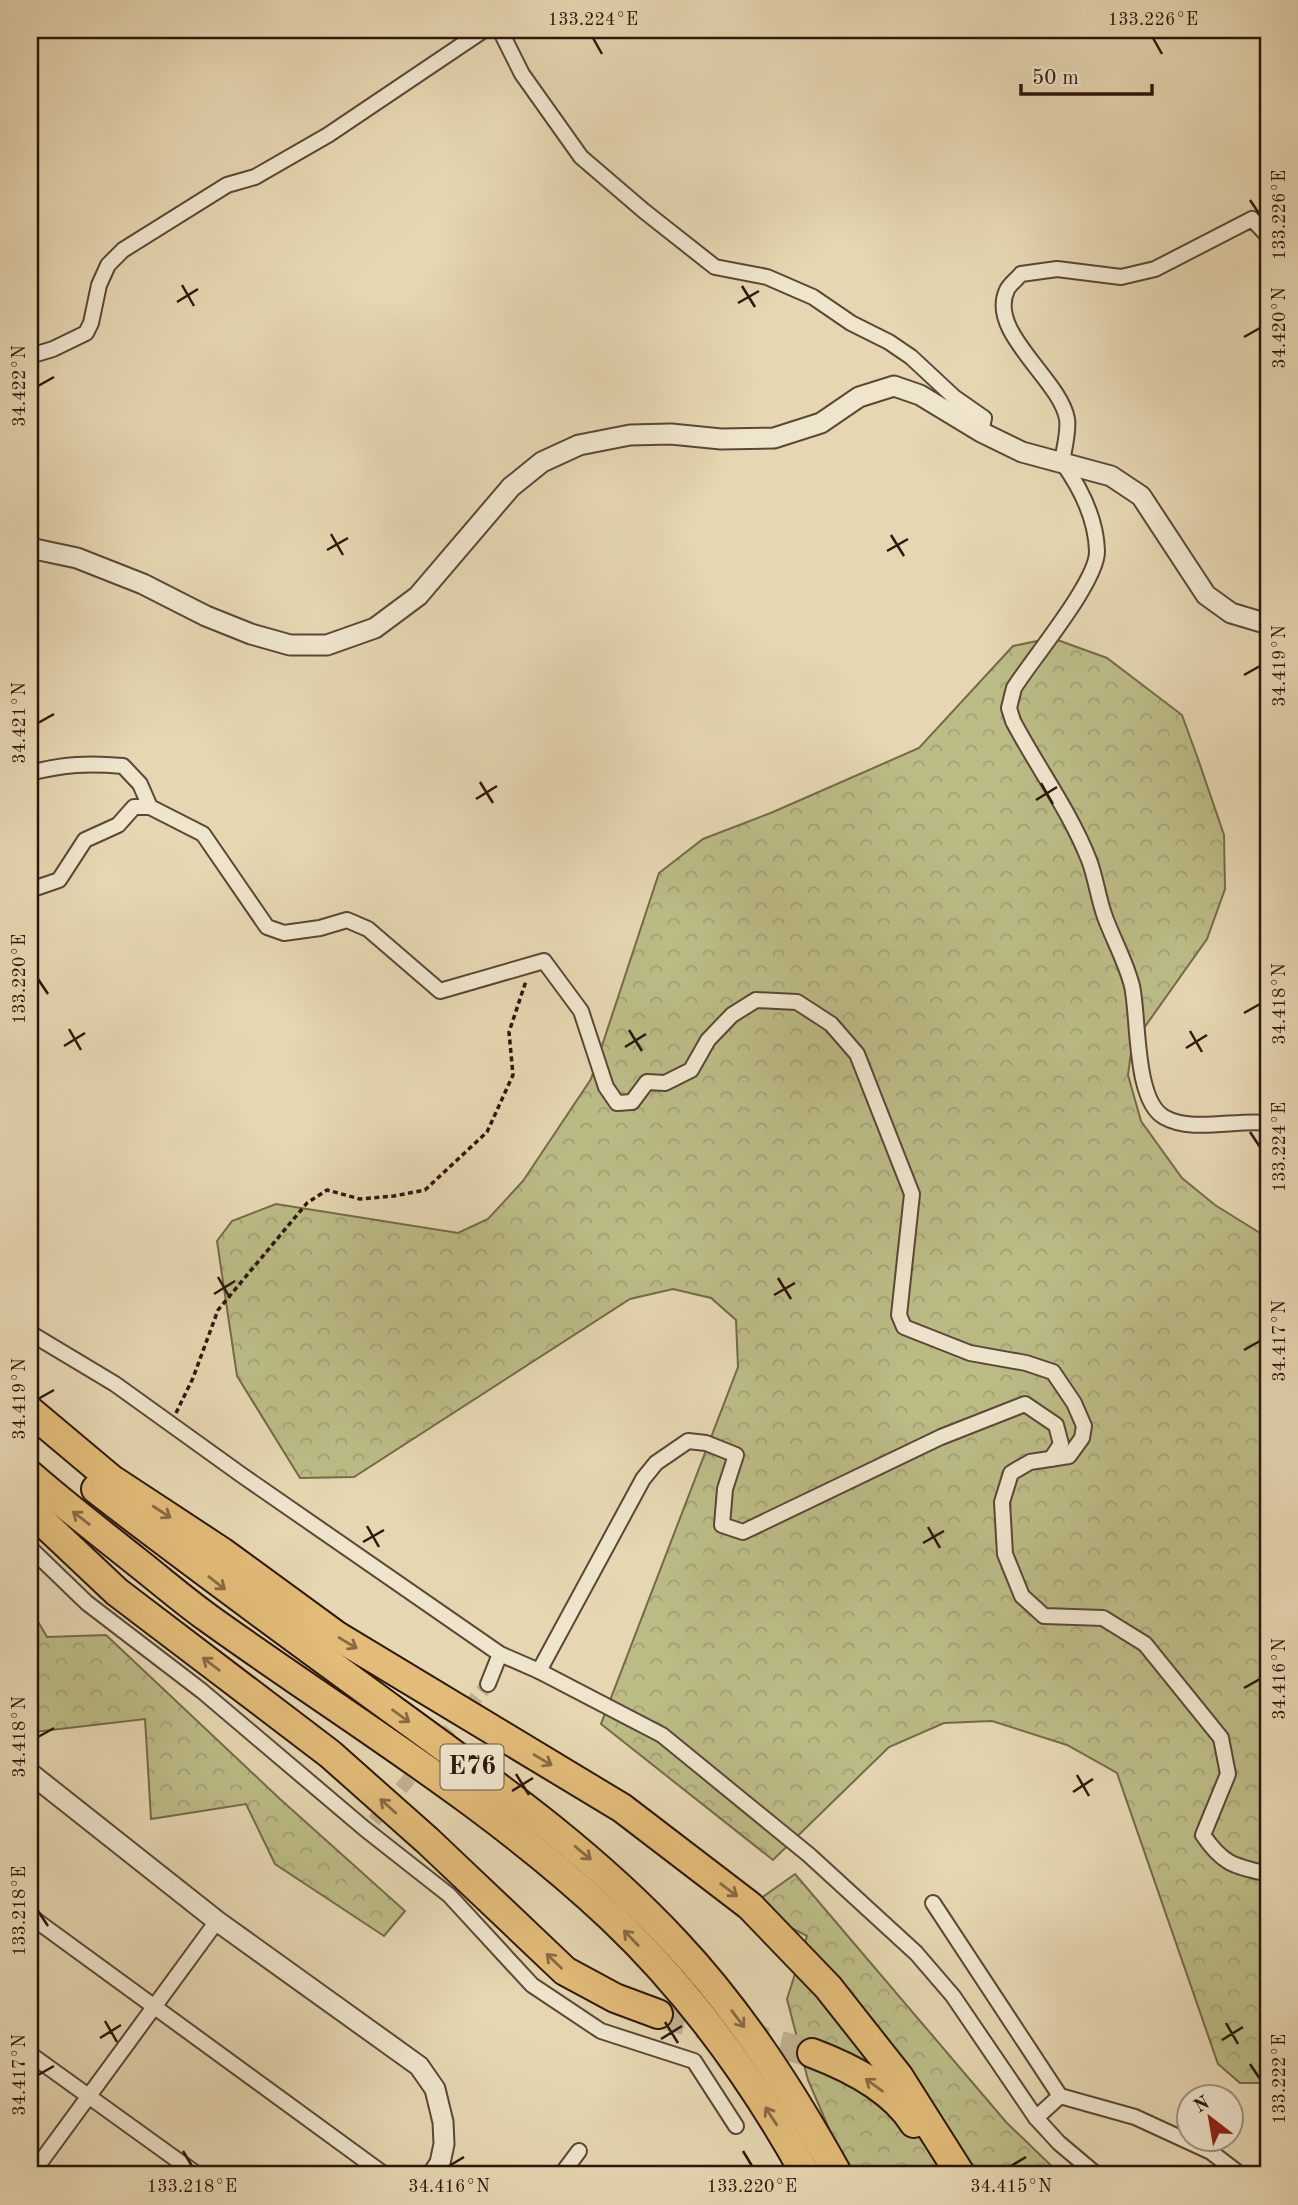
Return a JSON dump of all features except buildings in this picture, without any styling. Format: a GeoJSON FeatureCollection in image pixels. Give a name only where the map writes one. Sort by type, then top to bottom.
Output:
{"type":"FeatureCollection","features":[{"type":"Feature","properties":{"kind":"highway"},"geometry":{"type":"LineString","coordinates":[[30,1411],[111,1479],[222,1552],[337,1636],[622,1808],[750,1906],[828,1987],[899,2077],[961,2175]]}},
{"type":"Feature","properties":{"kind":"highway","name":"E76"},"geometry":{"type":"LineString","coordinates":[[30,1433],[74,1472],[225,1589],[534,1813],[609,1877],[677,1944],[754,2039],[811,2126],[838,2175]]}},
{"type":"Feature","properties":{"kind":"highway","name":"E76"},"geometry":{"type":"LineString","coordinates":[[30,1475],[206,1617],[372,1731],[516,1836],[579,1888],[647,1954],[695,2009],[737,2064],[806,2175]]}},
{"type":"Feature","properties":{"kind":"highway"},"geometry":{"type":"LineString","coordinates":[[30,1510],[117,1592],[330,1754],[428,1841],[565,1971],[615,1998],[658,2014]]}},
{"type":"Feature","properties":{"kind":"highway"},"geometry":{"type":"LineString","coordinates":[[812,2053],[842,2065],[877,2085],[911,2118],[948,2175]]}},
{"type":"Feature","properties":{"kind":"street"},"geometry":{"type":"LineString","coordinates":[[30,356],[53,349],[86,333],[91,323],[99,285],[108,265],[123,250],[227,185],[255,177],[328,135],[484,30]]}},
{"type":"Feature","properties":{"kind":"street"},"geometry":{"type":"LineString","coordinates":[[500,30],[522,74],[581,157],[644,211],[715,267],[767,277],[813,297],[851,323],[889,342],[911,357],[954,397],[984,418],[981,432]]}},
{"type":"Feature","properties":{"kind":"street"},"geometry":{"type":"LineString","coordinates":[[1268,236],[1252,219],[1154,269],[1121,277],[1057,269],[1021,274],[1007,290],[1003,312],[1020,345],[1056,391],[1068,419],[1062,462],[1079,486],[1097,553],[1087,582],[1014,688],[1009,708],[1013,721],[1089,860],[1103,912],[1132,985],[1142,1079],[1151,1101],[1162,1116],[1187,1124],[1255,1121],[1268,1123]]}},
{"type":"Feature","properties":{"kind":"street"},"geometry":{"type":"LineString","coordinates":[[30,548],[77,558],[143,584],[206,616],[251,634],[290,645],[327,645],[375,628],[418,596],[511,487],[542,462],[579,445],[630,435],[671,434],[721,439],[774,438],[821,423],[859,397],[894,386],[920,395],[981,432],[1022,452],[1111,476],[1141,496],[1206,595],[1231,613],[1268,624]]}},
{"type":"Feature","properties":{"kind":"street"},"geometry":{"type":"LineString","coordinates":[[30,773],[55,766],[88,763],[123,766],[140,784],[150,807]]}},
{"type":"Feature","properties":{"kind":"street"},"geometry":{"type":"LineString","coordinates":[[30,894],[33,889],[59,880],[85,840],[118,825],[134,807],[150,807],[203,834],[267,927],[284,933],[320,928],[347,919],[368,929],[440,991],[544,961],[581,1011],[606,1087],[617,1102],[632,1102],[647,1082],[665,1083],[691,1070],[708,1040],[732,1016],[756,1000],[797,1002],[831,1024],[857,1054],[912,1194],[899,1315],[904,1327],[970,1353],[1026,1363],[1053,1372],[1074,1403],[1084,1426],[1082,1438],[1069,1457],[1030,1462],[1011,1473],[1002,1503],[1005,1554],[1022,1596],[1044,1616],[1103,1618],[1145,1644],[1222,1738],[1228,1774],[1203,1835],[1216,1854],[1240,1867],[1264,1873],[1268,1871]]}},
{"type":"Feature","properties":{"kind":"street"},"geometry":{"type":"LineString","coordinates":[[30,1332],[115,1384],[500,1654],[539,1671],[662,1735],[809,1855],[916,1953],[953,1996],[1036,2118],[1059,2143],[1097,2175]]}},
{"type":"Feature","properties":{"kind":"street"},"geometry":{"type":"LineString","coordinates":[[539,1671],[643,1479],[656,1463],[688,1441],[706,1443],[736,1455],[725,1489],[722,1525],[743,1532],[941,1437],[1025,1404],[1056,1425],[1061,1444],[1051,1459]]}},
{"type":"Feature","properties":{"kind":"street"},"geometry":{"type":"LineString","coordinates":[[30,1548],[87,1603],[370,1825],[449,1895],[532,1985],[601,2031],[694,2061],[736,2126]]}},
{"type":"Feature","properties":{"kind":"street"},"geometry":{"type":"LineString","coordinates":[[488,1684],[500,1654]]}},
{"type":"Feature","properties":{"kind":"street"},"geometry":{"type":"LineString","coordinates":[[30,1773],[217,1921],[419,2066],[435,2090],[443,2122],[444,2144],[440,2163],[432,2175]]}},
{"type":"Feature","properties":{"kind":"street"},"geometry":{"type":"LineString","coordinates":[[933,1903],[1059,2096],[1135,2117],[1211,2152],[1241,2175]]}},
{"type":"Feature","properties":{"kind":"street"},"geometry":{"type":"LineString","coordinates":[[30,1916],[385,2175]]}},
{"type":"Feature","properties":{"kind":"street"},"geometry":{"type":"LineString","coordinates":[[32,2175],[217,1921]]}},
{"type":"Feature","properties":{"kind":"street"},"geometry":{"type":"LineString","coordinates":[[30,2054],[198,2175]]}},
{"type":"Feature","properties":{"kind":"street"},"geometry":{"type":"LineString","coordinates":[[1036,2118],[1059,2096]]}},
{"type":"Feature","properties":{"kind":"street"},"geometry":{"type":"LineString","coordinates":[[564,2174],[579,2151]]}},
{"type":"Feature","properties":{"kind":"path"},"geometry":{"type":"LineString","coordinates":[[171,1424],[193,1378],[218,1310],[307,1203],[327,1190],[360,1199],[425,1190],[487,1132],[513,1075],[509,1032],[526,980],[544,961]]}},
{"type":"Feature","properties":{"kind":"green space"},"geometry":{"type":"Polygon","coordinates":[[[1052,638],[1107,658],[1182,715],[1224,835],[1225,889],[1207,939],[1132,1045],[1128,1075],[1141,1121],[1182,1178],[1215,1205],[1268,1238],[1267,2083],[1239,2082],[1218,2064],[1117,1773],[1067,1745],[992,1721],[944,1723],[889,1747],[773,1860],[601,1724],[738,1367],[736,1320],[711,1298],[673,1289],[630,1299],[354,1477],[300,1478],[237,1376],[217,1241],[232,1221],[276,1204],[458,1233],[488,1219],[523,1181],[591,1079],[659,873],[703,839],[773,812],[919,748],[1013,646],[1052,638]]]}},
{"type":"Feature","properties":{"kind":"green space"},"geometry":{"type":"Polygon","coordinates":[[[30,1608],[47,1637],[106,1635],[280,1799],[405,1911],[384,1936],[275,1864],[246,1804],[151,1819],[145,1719],[34,1732],[30,1730],[30,1608]]]}},
{"type":"Feature","properties":{"kind":"green space"},"geometry":{"type":"Polygon","coordinates":[[[795,1874],[1006,2122],[1061,2175],[849,2175],[808,2080],[787,1999],[807,1936],[750,1906],[795,1874]]]}},
{"type":"Feature","properties":{"kind":"tunnel"},"geometry":{"type":"LineString","coordinates":[[374,1821],[488,1684]]}},
{"type":"Feature","properties":{"kind":"tunnel"},"geometry":{"type":"LineString","coordinates":[[658,2014],[812,2053]]}}]}
